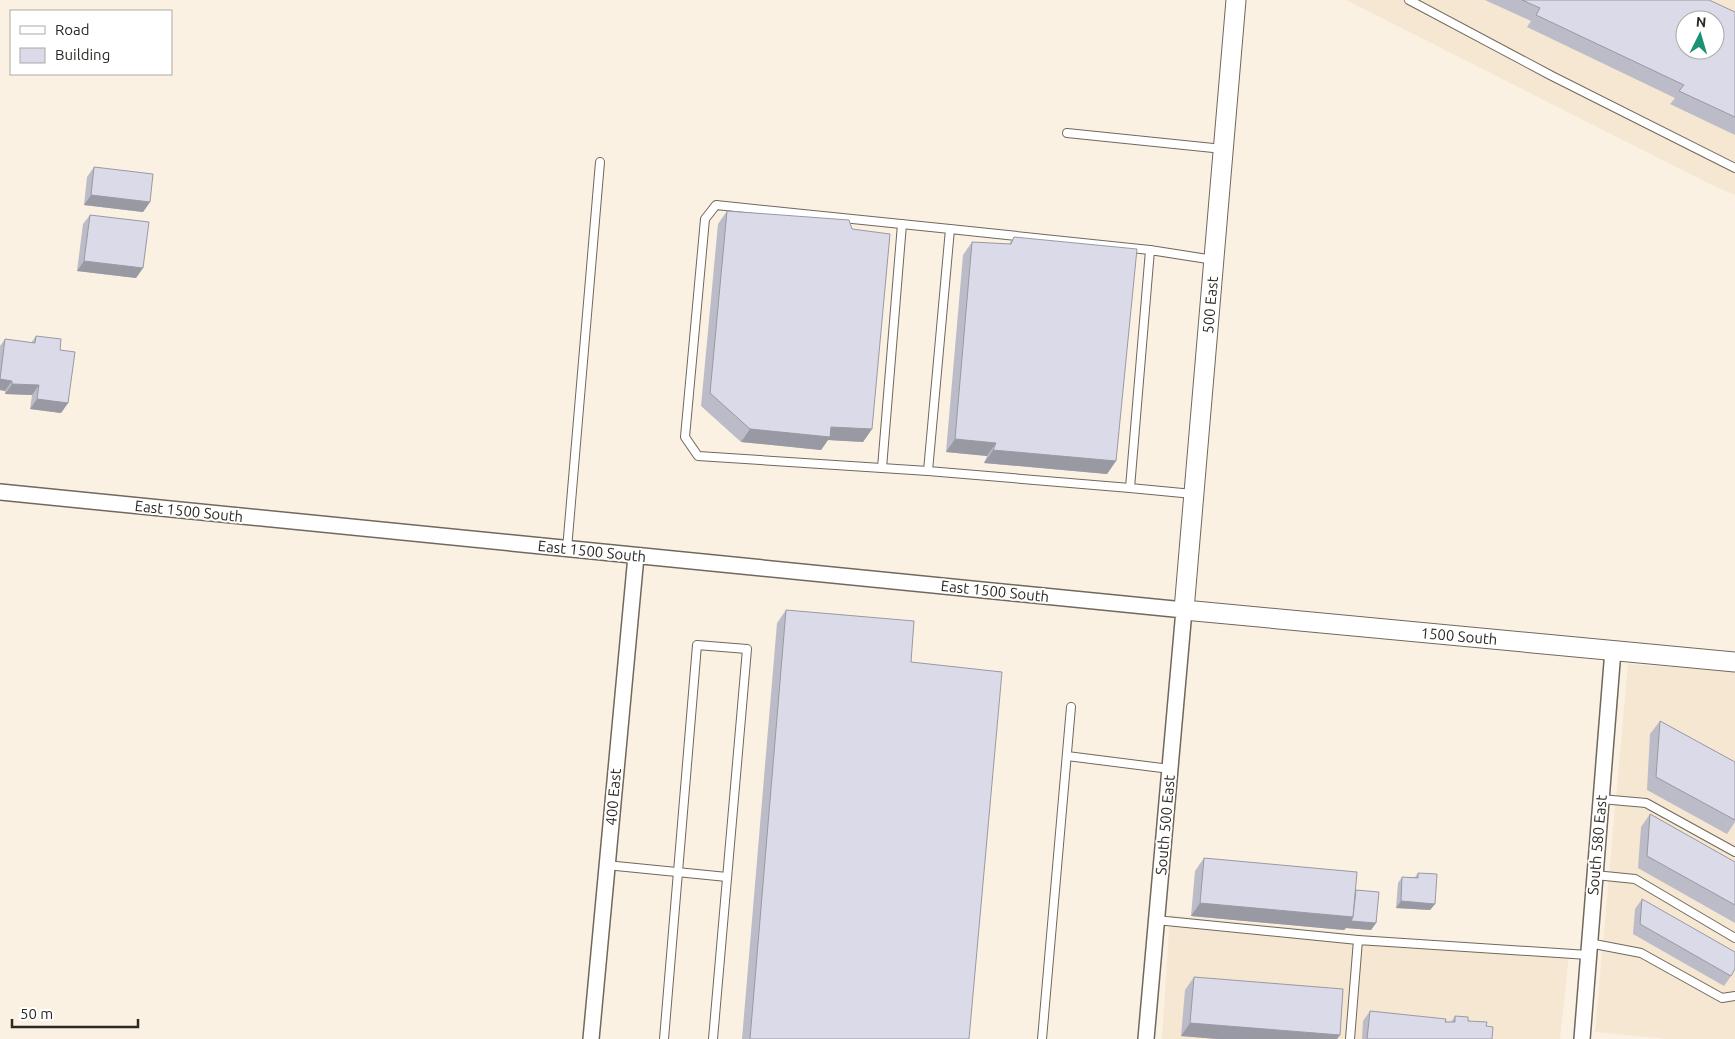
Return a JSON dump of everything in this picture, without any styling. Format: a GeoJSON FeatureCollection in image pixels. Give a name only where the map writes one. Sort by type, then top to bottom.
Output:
{"type":"FeatureCollection","features":[{"type":"Feature","properties":{"kind":"street","name":"500 East"},"geometry":{"type":"LineString","coordinates":[[1184,610],[1236,0]]}},
{"type":"Feature","properties":{"kind":"street","name":"East 1500 South"},"geometry":{"type":"LineString","coordinates":[[0,492],[1184,610]]}},
{"type":"Feature","properties":{"kind":"street","name":"400 East"},"geometry":{"type":"LineString","coordinates":[[591,1039],[636,556]]}},
{"type":"Feature","properties":{"kind":"street","name":"1500 South"},"geometry":{"type":"LineString","coordinates":[[1184,610],[1735,662]]}},
{"type":"Feature","properties":{"kind":"street","name":"South 500 East"},"geometry":{"type":"LineString","coordinates":[[1146,1039],[1184,610]]}},
{"type":"Feature","properties":{"kind":"street","name":"South 580 East"},"geometry":{"type":"LineString","coordinates":[[1582,1039],[1613,650]]}},
{"type":"Feature","properties":{"kind":"lane"},"geometry":{"type":"LineString","coordinates":[[1409,0],[1552,76],[1735,168]]}},
{"type":"Feature","properties":{"kind":"lane"},"geometry":{"type":"LineString","coordinates":[[1067,133],[1223,149]]}},
{"type":"Feature","properties":{"kind":"lane"},"geometry":{"type":"LineString","coordinates":[[567,548],[600,162]]}},
{"type":"Feature","properties":{"kind":"lane"},"geometry":{"type":"LineString","coordinates":[[1194,494],[928,471],[698,456],[686,437],[705,219],[716,205],[1150,250],[1214,260]]}},
{"type":"Feature","properties":{"kind":"lane"},"geometry":{"type":"LineString","coordinates":[[882,468],[902,224]]}},
{"type":"Feature","properties":{"kind":"lane"},"geometry":{"type":"LineString","coordinates":[[928,471],[950,229]]}},
{"type":"Feature","properties":{"kind":"lane"},"geometry":{"type":"LineString","coordinates":[[1130,488],[1150,250]]}},
{"type":"Feature","properties":{"kind":"lane"},"geometry":{"type":"LineString","coordinates":[[664,1039],[696,645],[747,649],[713,1039]]}},
{"type":"Feature","properties":{"kind":"lane"},"geometry":{"type":"LineString","coordinates":[[1042,1039],[1071,707]]}},
{"type":"Feature","properties":{"kind":"lane"},"geometry":{"type":"LineString","coordinates":[[1067,756],[1170,768]]}},
{"type":"Feature","properties":{"kind":"lane"},"geometry":{"type":"LineString","coordinates":[[1601,800],[1646,803],[1735,852]]}},
{"type":"Feature","properties":{"kind":"lane"},"geometry":{"type":"LineString","coordinates":[[606,865],[727,876]]}},
{"type":"Feature","properties":{"kind":"lane"},"geometry":{"type":"LineString","coordinates":[[1595,875],[1635,879],[1735,938]]}},
{"type":"Feature","properties":{"kind":"lane"},"geometry":{"type":"LineString","coordinates":[[1156,920],[1358,940],[1589,949],[1641,953],[1722,998],[1735,996]]}},
{"type":"Feature","properties":{"kind":"lane"},"geometry":{"type":"LineString","coordinates":[[1350,1039],[1358,940]]}},
{"type":"Feature","properties":{"kind":"shaded area"},"geometry":{"type":"Polygon","coordinates":[[[1346,0],[1735,0],[1735,195],[1710,184],[1346,0]]]}},
{"type":"Feature","properties":{"kind":"shaded area"},"geometry":{"type":"Polygon","coordinates":[[[1628,664],[1735,672],[1735,1039],[1667,1039],[1595,1032],[1628,664]]]}},
{"type":"Feature","properties":{"kind":"shaded area"},"geometry":{"type":"Polygon","coordinates":[[[1170,915],[1569,956],[1560,1039],[1162,1039],[1170,915]]]}},
{"type":"Feature","properties":{"kind":"building"},"geometry":{"type":"Polygon","coordinates":[[[1522,0],[1709,0],[1735,12],[1735,117],[1679,91],[1684,85],[1536,15],[1540,8],[1522,0]]]}},
{"type":"Feature","properties":{"kind":"building"},"geometry":{"type":"Polygon","coordinates":[[[94,167],[153,174],[150,202],[91,195],[94,167]]]}},
{"type":"Feature","properties":{"kind":"building"},"geometry":{"type":"Polygon","coordinates":[[[727,211],[849,220],[852,229],[890,234],[872,429],[831,427],[830,437],[750,429],[710,393],[727,211]]]}},
{"type":"Feature","properties":{"kind":"building"},"geometry":{"type":"Polygon","coordinates":[[[90,215],[149,222],[143,268],[84,261],[90,215]]]}},
{"type":"Feature","properties":{"kind":"building"},"geometry":{"type":"Polygon","coordinates":[[[1014,237],[1137,249],[1116,461],[993,450],[996,443],[955,439],[972,242],[1011,244],[1014,237]]]}},
{"type":"Feature","properties":{"kind":"building"},"geometry":{"type":"Polygon","coordinates":[[[36,336],[61,339],[60,350],[75,352],[68,403],[37,399],[39,385],[12,384],[12,381],[0,379],[5,339],[35,343],[36,336]]]}},
{"type":"Feature","properties":{"kind":"building"},"geometry":{"type":"Polygon","coordinates":[[[786,610],[914,621],[911,662],[1002,672],[969,1039],[750,1039],[786,610]]]}},
{"type":"Feature","properties":{"kind":"building"},"geometry":{"type":"Polygon","coordinates":[[[1660,721],[1735,762],[1735,820],[1656,777],[1660,721]]]}},
{"type":"Feature","properties":{"kind":"building"},"geometry":{"type":"Polygon","coordinates":[[[1650,814],[1735,862],[1735,905],[1647,856],[1650,814]]]}},
{"type":"Feature","properties":{"kind":"building"},"geometry":{"type":"Polygon","coordinates":[[[1204,858],[1357,872],[1353,917],[1200,903],[1204,858]]]}},
{"type":"Feature","properties":{"kind":"building"},"geometry":{"type":"Polygon","coordinates":[[[1418,873],[1437,874],[1435,904],[1401,901],[1402,877],[1418,878],[1418,873]]]}},
{"type":"Feature","properties":{"kind":"building"},"geometry":{"type":"Polygon","coordinates":[[[1356,890],[1379,892],[1376,923],[1351,921],[1356,890]]]}},
{"type":"Feature","properties":{"kind":"building"},"geometry":{"type":"Polygon","coordinates":[[[1642,899],[1735,952],[1735,969],[1731,976],[1640,924],[1642,899]]]}},
{"type":"Feature","properties":{"kind":"building"},"geometry":{"type":"Polygon","coordinates":[[[1194,977],[1343,989],[1340,1035],[1190,1023],[1194,977]]]}},
{"type":"Feature","properties":{"kind":"building"},"geometry":{"type":"Polygon","coordinates":[[[1370,1011],[1446,1019],[1445,1022],[1455,1022],[1455,1016],[1468,1017],[1468,1021],[1487,1022],[1486,1026],[1493,1027],[1492,1039],[1367,1039],[1370,1011]]]}}]}
